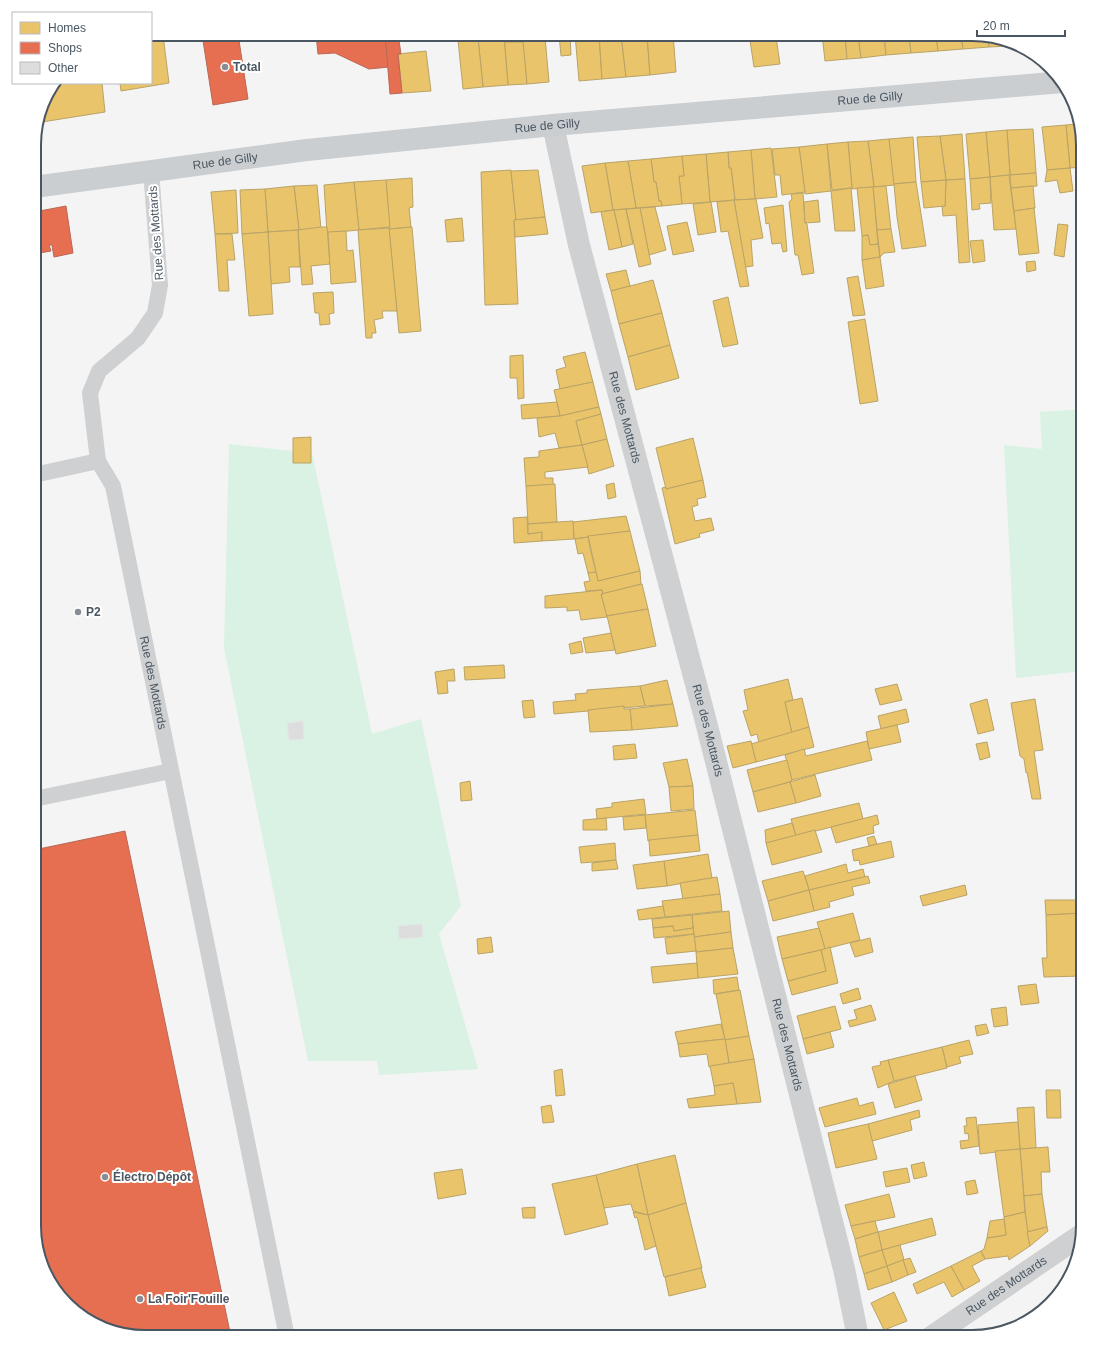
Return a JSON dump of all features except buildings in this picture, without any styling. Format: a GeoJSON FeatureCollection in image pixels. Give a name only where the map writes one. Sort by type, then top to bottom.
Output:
{"type":"FeatureCollection","features":[{"type":"Feature","properties":{"kind":"main road","name":"Rue de Gilly"},"geometry":{"type":"LineString","coordinates":[[41,186],[307,150],[553,125],[1056,83]]}},
{"type":"Feature","properties":{"kind":"street","name":"Rue des Mottards"},"geometry":{"type":"LineString","coordinates":[[553,125],[579,245],[705,718],[844,1269],[857,1330]]}},
{"type":"Feature","properties":{"kind":"street","name":"Rue des Mottards"},"geometry":{"type":"LineString","coordinates":[[942,1330],[1075,1239]]}},
{"type":"Feature","properties":{"kind":"lane","name":"Rue des Mottards"},"geometry":{"type":"LineString","coordinates":[[152,171],[160,285],[155,313],[138,338],[99,371],[90,393],[98,461],[113,486],[286,1330]]}},
{"type":"Feature","properties":{"kind":"lane"},"geometry":{"type":"LineString","coordinates":[[41,473],[98,461]]}},
{"type":"Feature","properties":{"kind":"lane"},"geometry":{"type":"LineString","coordinates":[[41,798],[171,771]]}},
{"type":"Feature","properties":{"kind":"green space"},"geometry":{"type":"Polygon","coordinates":[[[1076,409],[1076,672],[1016,678],[1004,445],[1042,449],[1040,412],[1076,409]]]}},
{"type":"Feature","properties":{"kind":"green space"},"geometry":{"type":"Polygon","coordinates":[[[229,444],[312,453],[372,734],[421,719],[461,906],[439,934],[478,1069],[379,1075],[377,1061],[308,1061],[224,648],[229,444]]]}},
{"type":"Feature","properties":{"kind":"place","name":"Total"},"geometry":{"type":"Point","coordinates":[225,67]}},
{"type":"Feature","properties":{"kind":"place","name":"P2"},"geometry":{"type":"Point","coordinates":[78,612]}},
{"type":"Feature","properties":{"kind":"place","name":"Électro Dépôt"},"geometry":{"type":"Point","coordinates":[105,1177]}},
{"type":"Feature","properties":{"kind":"place","name":"La Foir'Fouille"},"geometry":{"type":"Point","coordinates":[140,1299]}}]}
